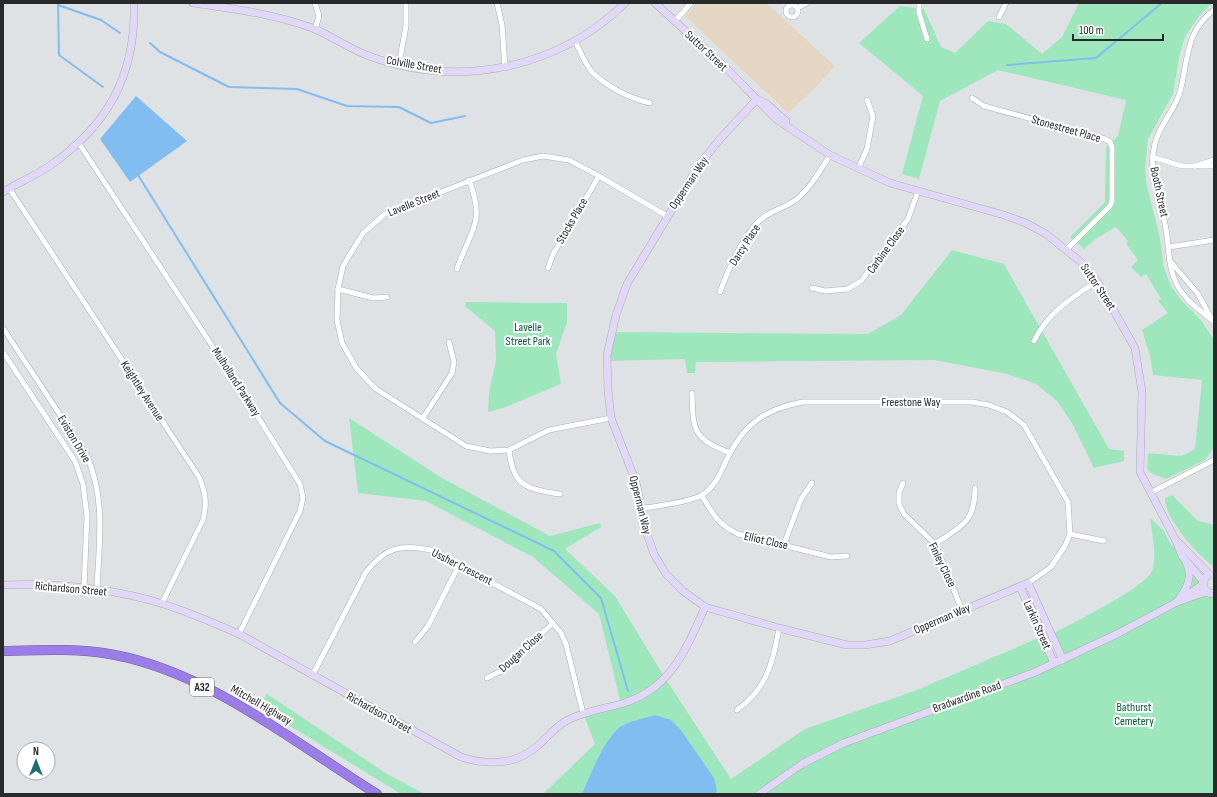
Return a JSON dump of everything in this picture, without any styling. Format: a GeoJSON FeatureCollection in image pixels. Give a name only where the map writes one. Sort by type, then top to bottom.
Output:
{"type":"FeatureCollection","features":[{"type":"Feature","properties":{"kind":"highway","name":"Mitchell Highway"},"geometry":{"type":"LineString","coordinates":[[3,651],[75,650],[101,652],[137,660],[170,672],[226,699],[275,727],[377,794]]}},
{"type":"Feature","properties":{"kind":"street"},"geometry":{"type":"LineString","coordinates":[[6,190],[48,166],[78,142],[95,126],[106,110],[123,78],[132,48],[134,3]]}},
{"type":"Feature","properties":{"kind":"street","name":"Colville Street"},"geometry":{"type":"LineString","coordinates":[[193,3],[220,5],[268,15],[315,29],[368,56],[423,69],[452,72],[505,68],[551,54],[576,41],[596,28],[626,3]]}},
{"type":"Feature","properties":{"kind":"street"},"geometry":{"type":"LineString","coordinates":[[315,3],[318,16],[315,29]]}},
{"type":"Feature","properties":{"kind":"street"},"geometry":{"type":"LineString","coordinates":[[399,64],[405,36],[406,3]]}},
{"type":"Feature","properties":{"kind":"street"},"geometry":{"type":"LineString","coordinates":[[497,3],[502,25],[505,68]]}},
{"type":"Feature","properties":{"kind":"street","name":"Suttor Street"},"geometry":{"type":"LineString","coordinates":[[655,3],[757,99],[776,119],[830,155],[858,170],[918,191],[1011,217],[1046,234],[1067,249],[1081,262],[1097,281],[1127,332],[1138,360],[1142,392],[1139,461],[1140,472],[1176,541],[1182,556],[1203,582]]}},
{"type":"Feature","properties":{"kind":"street"},"geometry":{"type":"LineString","coordinates":[[674,22],[691,3]]}},
{"type":"Feature","properties":{"kind":"street"},"geometry":{"type":"LineString","coordinates":[[782,3],[787,7]]}},
{"type":"Feature","properties":{"kind":"street"},"geometry":{"type":"LineString","coordinates":[[797,8],[807,3]]}},
{"type":"Feature","properties":{"kind":"street"},"geometry":{"type":"LineString","coordinates":[[919,3],[919,13],[927,39]]}},
{"type":"Feature","properties":{"kind":"street"},"geometry":{"type":"LineString","coordinates":[[999,17],[1006,3]]}},
{"type":"Feature","properties":{"kind":"street"},"geometry":{"type":"LineString","coordinates":[[787,7],[792,5],[797,8]]}},
{"type":"Feature","properties":{"kind":"street"},"geometry":{"type":"LineString","coordinates":[[787,7],[786,14],[790,18],[796,16],[797,8]]}},
{"type":"Feature","properties":{"kind":"street","name":"Booth Street"},"geometry":{"type":"LineString","coordinates":[[1213,321],[1185,296],[1174,276],[1164,219],[1153,176],[1152,157],[1157,135],[1173,109],[1181,89],[1185,59],[1191,37],[1214,10]]}},
{"type":"Feature","properties":{"kind":"street","name":"Booth Street"},"geometry":{"type":"LineString","coordinates":[[1207,17],[1214,14]]}},
{"type":"Feature","properties":{"kind":"street"},"geometry":{"type":"LineString","coordinates":[[576,41],[591,71],[602,81],[633,99],[650,103]]}},
{"type":"Feature","properties":{"kind":"street","name":"Stonestreet Place"},"geometry":{"type":"LineString","coordinates":[[972,98],[984,106],[1105,139],[1110,142],[1112,147],[1112,201],[1110,206],[1067,249]]}},
{"type":"Feature","properties":{"kind":"street","name":"Opperman Way"},"geometry":{"type":"LineString","coordinates":[[757,99],[720,139],[699,165],[627,284],[616,315],[607,355],[608,390],[611,418],[636,482],[646,531],[654,554],[666,574],[683,590],[705,607],[847,645],[865,645],[890,641],[1020,587]]}},
{"type":"Feature","properties":{"kind":"street"},"geometry":{"type":"LineString","coordinates":[[858,170],[867,149],[873,116],[867,100]]}},
{"type":"Feature","properties":{"kind":"street","name":"Mulholland Parkway"},"geometry":{"type":"LineString","coordinates":[[78,142],[273,438],[300,484],[303,498],[300,511],[239,634]]}},
{"type":"Feature","properties":{"kind":"street","name":"Darcy Place"},"geometry":{"type":"LineString","coordinates":[[720,292],[729,268],[756,225],[771,211],[796,200],[812,184],[830,155]]}},
{"type":"Feature","properties":{"kind":"street","name":"Lavelle Street"},"geometry":{"type":"LineString","coordinates":[[611,418],[549,430],[509,450],[490,451],[466,446],[376,389],[357,369],[342,343],[338,326],[336,302],[343,266],[363,233],[385,214],[523,160],[543,156],[569,160],[667,216]]}},
{"type":"Feature","properties":{"kind":"street"},"geometry":{"type":"LineString","coordinates":[[1152,157],[1182,166],[1214,166]]}},
{"type":"Feature","properties":{"kind":"street"},"geometry":{"type":"LineString","coordinates":[[1194,166],[1214,160]]}},
{"type":"Feature","properties":{"kind":"street","name":"Stocks Place"},"geometry":{"type":"LineString","coordinates":[[548,268],[553,254],[599,176]]}},
{"type":"Feature","properties":{"kind":"street"},"geometry":{"type":"LineString","coordinates":[[457,269],[477,220],[476,198],[469,180]]}},
{"type":"Feature","properties":{"kind":"street","name":"Keightley Avenue"},"geometry":{"type":"LineString","coordinates":[[6,190],[199,477],[204,488],[206,503],[204,520],[162,604]]}},
{"type":"Feature","properties":{"kind":"street","name":"Carbine Close"},"geometry":{"type":"LineString","coordinates":[[812,288],[824,292],[848,289],[861,281],[871,270],[882,252],[908,219],[918,191]]}},
{"type":"Feature","properties":{"kind":"street"},"geometry":{"type":"LineString","coordinates":[[1169,247],[1214,240]]}},
{"type":"Feature","properties":{"kind":"street","name":"Booth Street"},"geometry":{"type":"LineString","coordinates":[[1170,260],[1198,294],[1213,321]]}},
{"type":"Feature","properties":{"kind":"street"},"geometry":{"type":"LineString","coordinates":[[1034,341],[1045,321],[1070,299],[1097,281]]}},
{"type":"Feature","properties":{"kind":"street"},"geometry":{"type":"LineString","coordinates":[[338,289],[373,298],[387,297]]}},
{"type":"Feature","properties":{"kind":"street","name":"Eviston Drive"},"geometry":{"type":"LineString","coordinates":[[3,328],[84,452],[92,469],[100,500],[97,589]]}},
{"type":"Feature","properties":{"kind":"street"},"geometry":{"type":"LineString","coordinates":[[423,418],[452,373],[454,362],[449,342]]}},
{"type":"Feature","properties":{"kind":"street","name":"Eviston Drive"},"geometry":{"type":"LineString","coordinates":[[3,352],[75,461],[83,484],[87,516],[84,588]]}},
{"type":"Feature","properties":{"kind":"street"},"geometry":{"type":"LineString","coordinates":[[692,393],[693,412],[697,433],[709,444],[730,453]]}},
{"type":"Feature","properties":{"kind":"street","name":"Freestone Way"},"geometry":{"type":"LineString","coordinates":[[642,508],[662,506],[702,496],[717,482],[730,453],[741,434],[754,421],[773,409],[788,404],[803,402],[972,402],[989,405],[1007,412],[1024,425],[1068,502],[1070,534]]}},
{"type":"Feature","properties":{"kind":"street"},"geometry":{"type":"LineString","coordinates":[[509,450],[514,472],[518,480],[543,492],[560,494]]}},
{"type":"Feature","properties":{"kind":"street"},"geometry":{"type":"LineString","coordinates":[[1150,493],[1214,460]]}},
{"type":"Feature","properties":{"kind":"street","name":"Finley Close"},"geometry":{"type":"LineString","coordinates":[[902,482],[899,493],[899,504],[904,514],[935,544],[962,610]]}},
{"type":"Feature","properties":{"kind":"street"},"geometry":{"type":"LineString","coordinates":[[784,544],[801,499],[812,483]]}},
{"type":"Feature","properties":{"kind":"street"},"geometry":{"type":"LineString","coordinates":[[935,544],[962,525],[972,513],[975,503],[975,488]]}},
{"type":"Feature","properties":{"kind":"street","name":"Elliot Close"},"geometry":{"type":"LineString","coordinates":[[702,496],[717,521],[724,528],[738,534],[784,544],[831,557],[847,556]]}},
{"type":"Feature","properties":{"kind":"street"},"geometry":{"type":"LineString","coordinates":[[1020,587],[1028,583],[1056,561],[1070,534],[1104,541]]}},
{"type":"Feature","properties":{"kind":"street","name":"Suttor Street"},"geometry":{"type":"LineString","coordinates":[[1176,541],[1212,575]]}},
{"type":"Feature","properties":{"kind":"street","name":"Ussher Crescent"},"geometry":{"type":"LineString","coordinates":[[312,676],[366,572],[377,558],[393,549],[414,546],[431,550],[541,609],[561,633],[566,644],[583,713]]}},
{"type":"Feature","properties":{"kind":"street"},"geometry":{"type":"LineString","coordinates":[[1177,602],[1186,590],[1188,581],[1188,567],[1182,556]]}},
{"type":"Feature","properties":{"kind":"street"},"geometry":{"type":"LineString","coordinates":[[414,642],[428,626],[459,565]]}},
{"type":"Feature","properties":{"kind":"street","name":"Bradwardine Road"},"geometry":{"type":"LineString","coordinates":[[1177,602],[1212,575]]}},
{"type":"Feature","properties":{"kind":"street"},"geometry":{"type":"LineString","coordinates":[[1203,582],[1206,592],[1214,594]]}},
{"type":"Feature","properties":{"kind":"street","name":"Larkin Street"},"geometry":{"type":"LineString","coordinates":[[1028,583],[1063,660]]}},
{"type":"Feature","properties":{"kind":"street","name":"Richardson Street"},"geometry":{"type":"LineString","coordinates":[[3,585],[51,585],[97,589],[162,604],[201,617],[239,634],[312,676],[461,757],[479,762],[500,763],[519,757],[535,748],[564,722],[583,713],[638,699],[659,683],[685,652],[705,607]]}},
{"type":"Feature","properties":{"kind":"street","name":"Larkin Street"},"geometry":{"type":"LineString","coordinates":[[1020,587],[1054,663]]}},
{"type":"Feature","properties":{"kind":"street","name":"Bradwardine Road"},"geometry":{"type":"LineString","coordinates":[[759,794],[802,764],[844,743],[1063,660],[1117,634],[1177,602],[1206,592]]}},
{"type":"Feature","properties":{"kind":"street","name":"Dougan Close"},"geometry":{"type":"LineString","coordinates":[[487,678],[501,671],[553,623]]}},
{"type":"Feature","properties":{"kind":"street"},"geometry":{"type":"LineString","coordinates":[[737,710],[750,701],[765,680],[773,660],[779,628]]}},
{"type":"Feature","properties":{"kind":"shaded area"},"geometry":{"type":"Polygon","coordinates":[[[697,3],[766,3],[835,66],[815,88],[788,113],[685,16],[697,3]]]}},
{"type":"Feature","properties":{"kind":"green space"},"geometry":{"type":"Polygon","coordinates":[[[1079,3],[1212,3],[1199,16],[1185,37],[1180,53],[1173,94],[1148,139],[1145,170],[1147,186],[1160,238],[1164,268],[1171,286],[1182,301],[1201,320],[1214,340],[1214,447],[1205,460],[1166,479],[1149,472],[1147,468],[1148,453],[1181,456],[1195,449],[1202,380],[1153,375],[1150,356],[1142,330],[1168,313],[1158,301],[1161,299],[1146,274],[1141,277],[1131,267],[1138,260],[1126,244],[1128,241],[1116,227],[1097,238],[1084,249],[1070,237],[1105,202],[1106,147],[1118,136],[1126,100],[998,70],[940,101],[919,179],[902,174],[923,96],[859,43],[900,6],[924,9],[941,47],[955,53],[988,21],[1006,24],[1042,54],[1062,37],[1079,3]]]}},
{"type":"Feature","properties":{"kind":"green space"},"geometry":{"type":"Polygon","coordinates":[[[952,250],[1004,264],[1109,449],[1124,451],[1124,461],[1094,468],[1072,423],[1057,401],[1036,384],[1007,374],[934,360],[696,362],[695,373],[687,373],[685,359],[607,361],[611,332],[868,334],[901,315],[952,250]]]}},
{"type":"Feature","properties":{"kind":"green space","name":"Lavelle Street Park"},"geometry":{"type":"Polygon","coordinates":[[[466,302],[567,303],[567,322],[556,354],[561,384],[503,408],[488,412],[489,393],[496,360],[495,331],[465,306],[466,302]]]}},
{"type":"Feature","properties":{"kind":"green space","name":"Bathurst Cemetery"},"geometry":{"type":"Polygon","coordinates":[[[349,418],[442,478],[550,536],[600,523],[601,527],[565,549],[615,596],[665,678],[731,779],[805,729],[917,690],[1043,636],[1054,663],[1062,660],[1051,635],[1120,597],[1134,588],[1151,573],[1154,554],[1150,518],[1164,531],[1170,543],[1203,581],[1198,595],[1214,594],[1214,794],[543,794],[595,744],[583,713],[621,704],[599,614],[533,557],[426,501],[358,493],[349,418]]]}},
{"type":"Feature","properties":{"kind":"green space"},"geometry":{"type":"Polygon","coordinates":[[[1172,495],[1198,521],[1214,525],[1214,566],[1191,546],[1170,515],[1166,506],[1165,498],[1172,495]]]}},
{"type":"Feature","properties":{"kind":"green space"},"geometry":{"type":"Polygon","coordinates":[[[267,694],[387,774],[425,794],[401,794],[259,707],[267,694]]]}},
{"type":"Feature","properties":{"kind":"water"},"geometry":{"type":"Polygon","coordinates":[[[136,96],[187,141],[130,182],[100,139],[136,96]]]}},
{"type":"Feature","properties":{"kind":"water"},"geometry":{"type":"Polygon","coordinates":[[[655,715],[671,720],[680,729],[714,778],[717,791],[715,794],[582,794],[598,758],[614,733],[620,727],[628,723],[655,715]]]}},
{"type":"Feature","properties":{"kind":"waterway"},"geometry":{"type":"LineString","coordinates":[[58,3],[59,55],[103,87]]}},
{"type":"Feature","properties":{"kind":"waterway"},"geometry":{"type":"LineString","coordinates":[[1007,65],[1096,58],[1162,3]]}},
{"type":"Feature","properties":{"kind":"waterway"},"geometry":{"type":"LineString","coordinates":[[58,5],[101,20],[120,33]]}},
{"type":"Feature","properties":{"kind":"waterway"},"geometry":{"type":"LineString","coordinates":[[150,43],[160,52],[229,87],[297,89],[347,106],[399,107],[431,123],[465,116]]}},
{"type":"Feature","properties":{"kind":"waterway"},"geometry":{"type":"LineString","coordinates":[[138,175],[280,403],[325,441],[554,551],[601,598],[628,691]]}}]}
